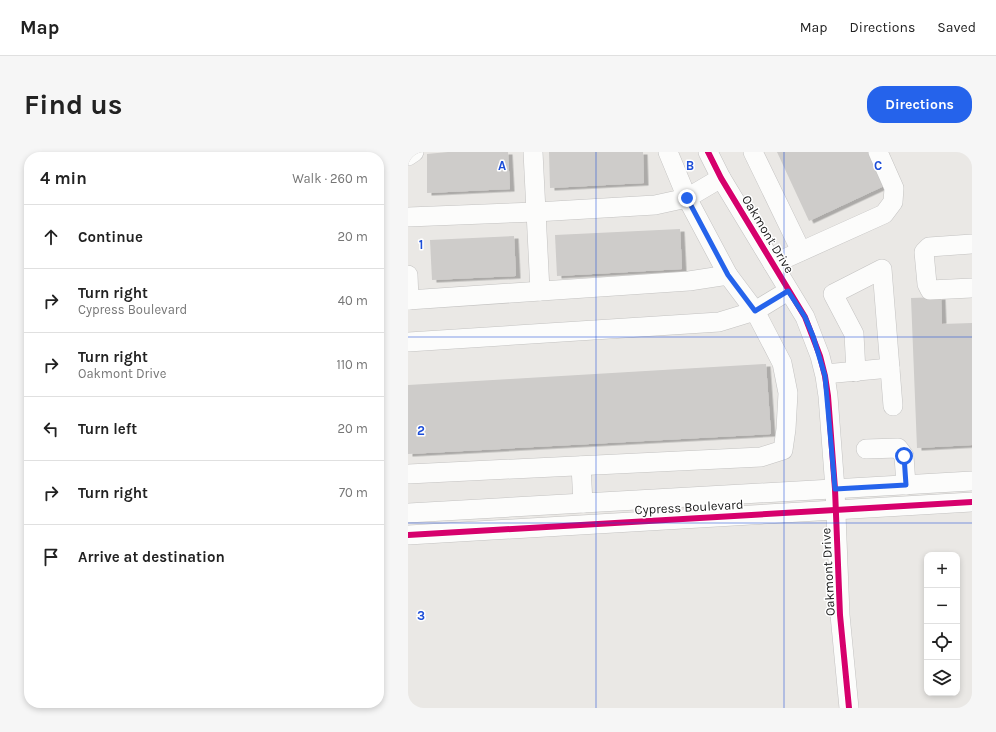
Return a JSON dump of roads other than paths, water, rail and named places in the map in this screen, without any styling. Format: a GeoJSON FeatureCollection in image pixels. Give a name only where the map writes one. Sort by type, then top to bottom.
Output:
{"type":"FeatureCollection","features":[{"type":"Feature","properties":{"kind":"street"},"geometry":{"type":"LineString","coordinates":[[408,156],[414,152]]}},
{"type":"Feature","properties":{"kind":"street"},"geometry":{"type":"LineString","coordinates":[[534,152],[540,291]]}},
{"type":"Feature","properties":{"kind":"street"},"geometry":{"type":"LineString","coordinates":[[408,474],[761,457],[783,450],[788,393],[782,363],[755,311],[728,275],[687,198],[668,152]]}},
{"type":"Feature","properties":{"kind":"street","name":"Oakmont Drive"},"geometry":{"type":"LineString","coordinates":[[708,152],[721,178],[805,317],[813,336],[825,374],[835,489],[840,615],[849,708]]}},
{"type":"Feature","properties":{"kind":"street"},"geometry":{"type":"LineString","coordinates":[[753,152],[801,251]]}},
{"type":"Feature","properties":{"kind":"street"},"geometry":{"type":"LineString","coordinates":[[773,264],[884,214],[893,202],[894,188],[878,152]]}},
{"type":"Feature","properties":{"kind":"street"},"geometry":{"type":"LineString","coordinates":[[408,217],[536,212],[655,204],[687,198],[721,178]]}},
{"type":"Feature","properties":{"kind":"street"},"geometry":{"type":"LineString","coordinates":[[972,244],[929,246],[924,252],[927,284],[930,290],[972,288]]}},
{"type":"Feature","properties":{"kind":"street"},"geometry":{"type":"LineString","coordinates":[[856,372],[854,334],[833,294],[882,269],[893,406]]}},
{"type":"Feature","properties":{"kind":"street"},"geometry":{"type":"LineString","coordinates":[[408,275],[408,300],[689,281],[728,275]]}},
{"type":"Feature","properties":{"kind":"street"},"geometry":{"type":"LineString","coordinates":[[408,342],[719,322],[755,311],[788,291]]}},
{"type":"Feature","properties":{"kind":"street"},"geometry":{"type":"LineString","coordinates":[[825,374],[890,368]]}},
{"type":"Feature","properties":{"kind":"street"},"geometry":{"type":"LineString","coordinates":[[866,449],[898,448],[904,456],[906,485]]}},
{"type":"Feature","properties":{"kind":"street"},"geometry":{"type":"LineString","coordinates":[[581,466],[583,503]]}},
{"type":"Feature","properties":{"kind":"street","name":"Cypress Boulevard"},"geometry":{"type":"LineString","coordinates":[[408,513],[972,481]]}},
{"type":"Feature","properties":{"kind":"street","name":"Cypress Boulevard"},"geometry":{"type":"LineString","coordinates":[[408,535],[972,502]]}}]}
